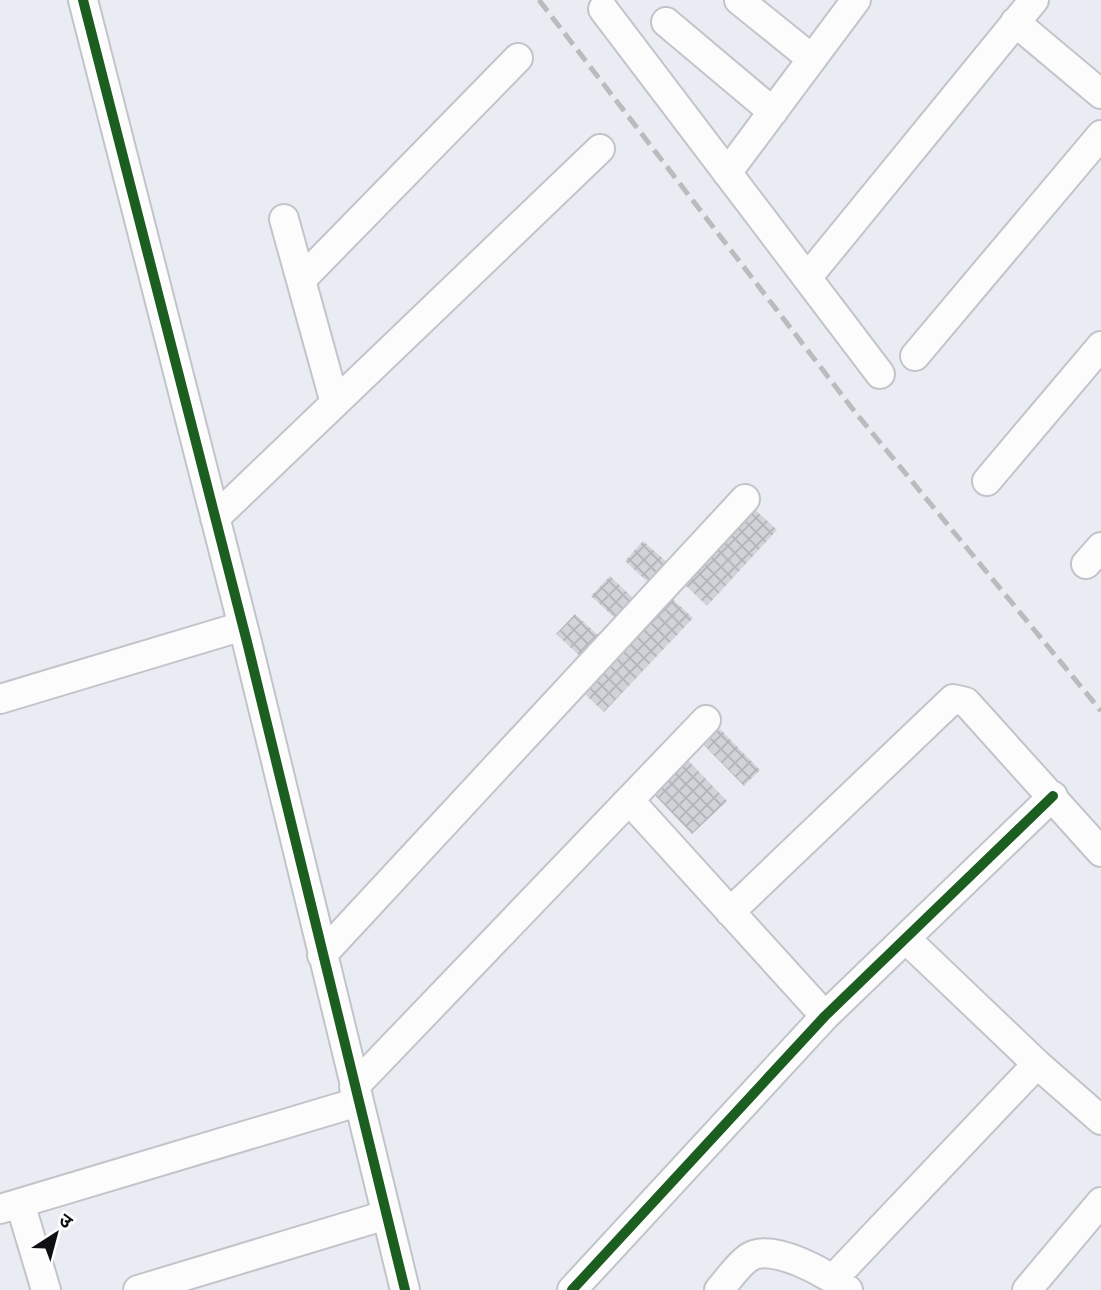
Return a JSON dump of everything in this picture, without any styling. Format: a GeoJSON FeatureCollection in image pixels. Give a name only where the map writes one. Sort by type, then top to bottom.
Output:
{"type":"FeatureCollection","features":[{"type":"Feature","properties":{"kind":"street"},"geometry":{"type":"LineString","coordinates":[[83,0],[243,626],[405,1290]]}},
{"type":"Feature","properties":{"kind":"street"},"geometry":{"type":"LineString","coordinates":[[739,0],[812,59]]}},
{"type":"Feature","properties":{"kind":"street"},"geometry":{"type":"LineString","coordinates":[[727,173],[856,0]]}},
{"type":"Feature","properties":{"kind":"street"},"geometry":{"type":"LineString","coordinates":[[807,278],[1034,0]]}},
{"type":"Feature","properties":{"kind":"street"},"geometry":{"type":"LineString","coordinates":[[603,9],[880,374]]}},
{"type":"Feature","properties":{"kind":"street"},"geometry":{"type":"LineString","coordinates":[[666,22],[773,112]]}},
{"type":"Feature","properties":{"kind":"street"},"geometry":{"type":"LineString","coordinates":[[1015,22],[1101,94]]}},
{"type":"Feature","properties":{"kind":"street"},"geometry":{"type":"LineString","coordinates":[[301,280],[518,58]]}},
{"type":"Feature","properties":{"kind":"street"},"geometry":{"type":"LineString","coordinates":[[915,355],[1101,135]]}},
{"type":"Feature","properties":{"kind":"street"},"geometry":{"type":"LineString","coordinates":[[215,518],[600,149]]}},
{"type":"Feature","properties":{"kind":"street"},"geometry":{"type":"LineString","coordinates":[[284,219],[335,403]]}},
{"type":"Feature","properties":{"kind":"street"},"geometry":{"type":"LineString","coordinates":[[987,481],[1101,346]]}},
{"type":"Feature","properties":{"kind":"street"},"geometry":{"type":"LineString","coordinates":[[322,955],[744,499]]}},
{"type":"Feature","properties":{"kind":"street"},"geometry":{"type":"LineString","coordinates":[[0,699],[243,626]]}},
{"type":"Feature","properties":{"kind":"street"},"geometry":{"type":"LineString","coordinates":[[730,912],[953,699],[966,702],[1101,852]]}},
{"type":"Feature","properties":{"kind":"street"},"geometry":{"type":"LineString","coordinates":[[46,1290],[10,1206],[356,1095],[706,720]]}},
{"type":"Feature","properties":{"kind":"street"},"geometry":{"type":"LineString","coordinates":[[572,1290],[825,1016],[1053,796]]}},
{"type":"Feature","properties":{"kind":"street"},"geometry":{"type":"LineString","coordinates":[[629,800],[825,1016]]}},
{"type":"Feature","properties":{"kind":"street"},"geometry":{"type":"LineString","coordinates":[[906,939],[1101,1121]]}},
{"type":"Feature","properties":{"kind":"street"},"geometry":{"type":"LineString","coordinates":[[719,1290],[749,1257],[762,1252],[781,1255],[841,1284],[1037,1064]]}},
{"type":"Feature","properties":{"kind":"street"},"geometry":{"type":"LineString","coordinates":[[1027,1290],[1101,1202]]}},
{"type":"Feature","properties":{"kind":"street"},"geometry":{"type":"LineString","coordinates":[[138,1290],[386,1215]]}},
{"type":"Feature","properties":{"kind":"building"},"geometry":{"type":"Polygon","coordinates":[[[750,505],[777,530],[707,606],[680,580],[750,505]]]}},
{"type":"Feature","properties":{"kind":"building"},"geometry":{"type":"Polygon","coordinates":[[[643,541],[669,564],[651,585],[625,561],[643,541]]]}},
{"type":"Feature","properties":{"kind":"building"},"geometry":{"type":"Polygon","coordinates":[[[610,576],[635,600],[617,620],[591,596],[610,576]]]}},
{"type":"Feature","properties":{"kind":"building"},"geometry":{"type":"Polygon","coordinates":[[[667,594],[693,618],[604,712],[578,688],[667,594]]]}},
{"type":"Feature","properties":{"kind":"building"},"geometry":{"type":"Polygon","coordinates":[[[575,614],[601,638],[582,658],[556,634],[575,614]]]}},
{"type":"Feature","properties":{"kind":"building"},"geometry":{"type":"Polygon","coordinates":[[[718,727],[760,770],[744,786],[700,741],[718,727]]]}},
{"type":"Feature","properties":{"kind":"building"},"geometry":{"type":"Polygon","coordinates":[[[684,756],[727,801],[692,834],[649,789],[684,756]]]}},
{"type":"Feature","properties":{"kind":"railway"},"geometry":{"type":"LineString","coordinates":[[539,0],[855,412],[1101,711]]}},
{"type":"Feature","properties":{"kind":"cycle path"},"geometry":{"type":"LineString","coordinates":[[83,0],[247,642],[405,1290]]}},
{"type":"Feature","properties":{"kind":"cycle path"},"geometry":{"type":"LineString","coordinates":[[572,1290],[825,1016],[1053,796]]}}]}
